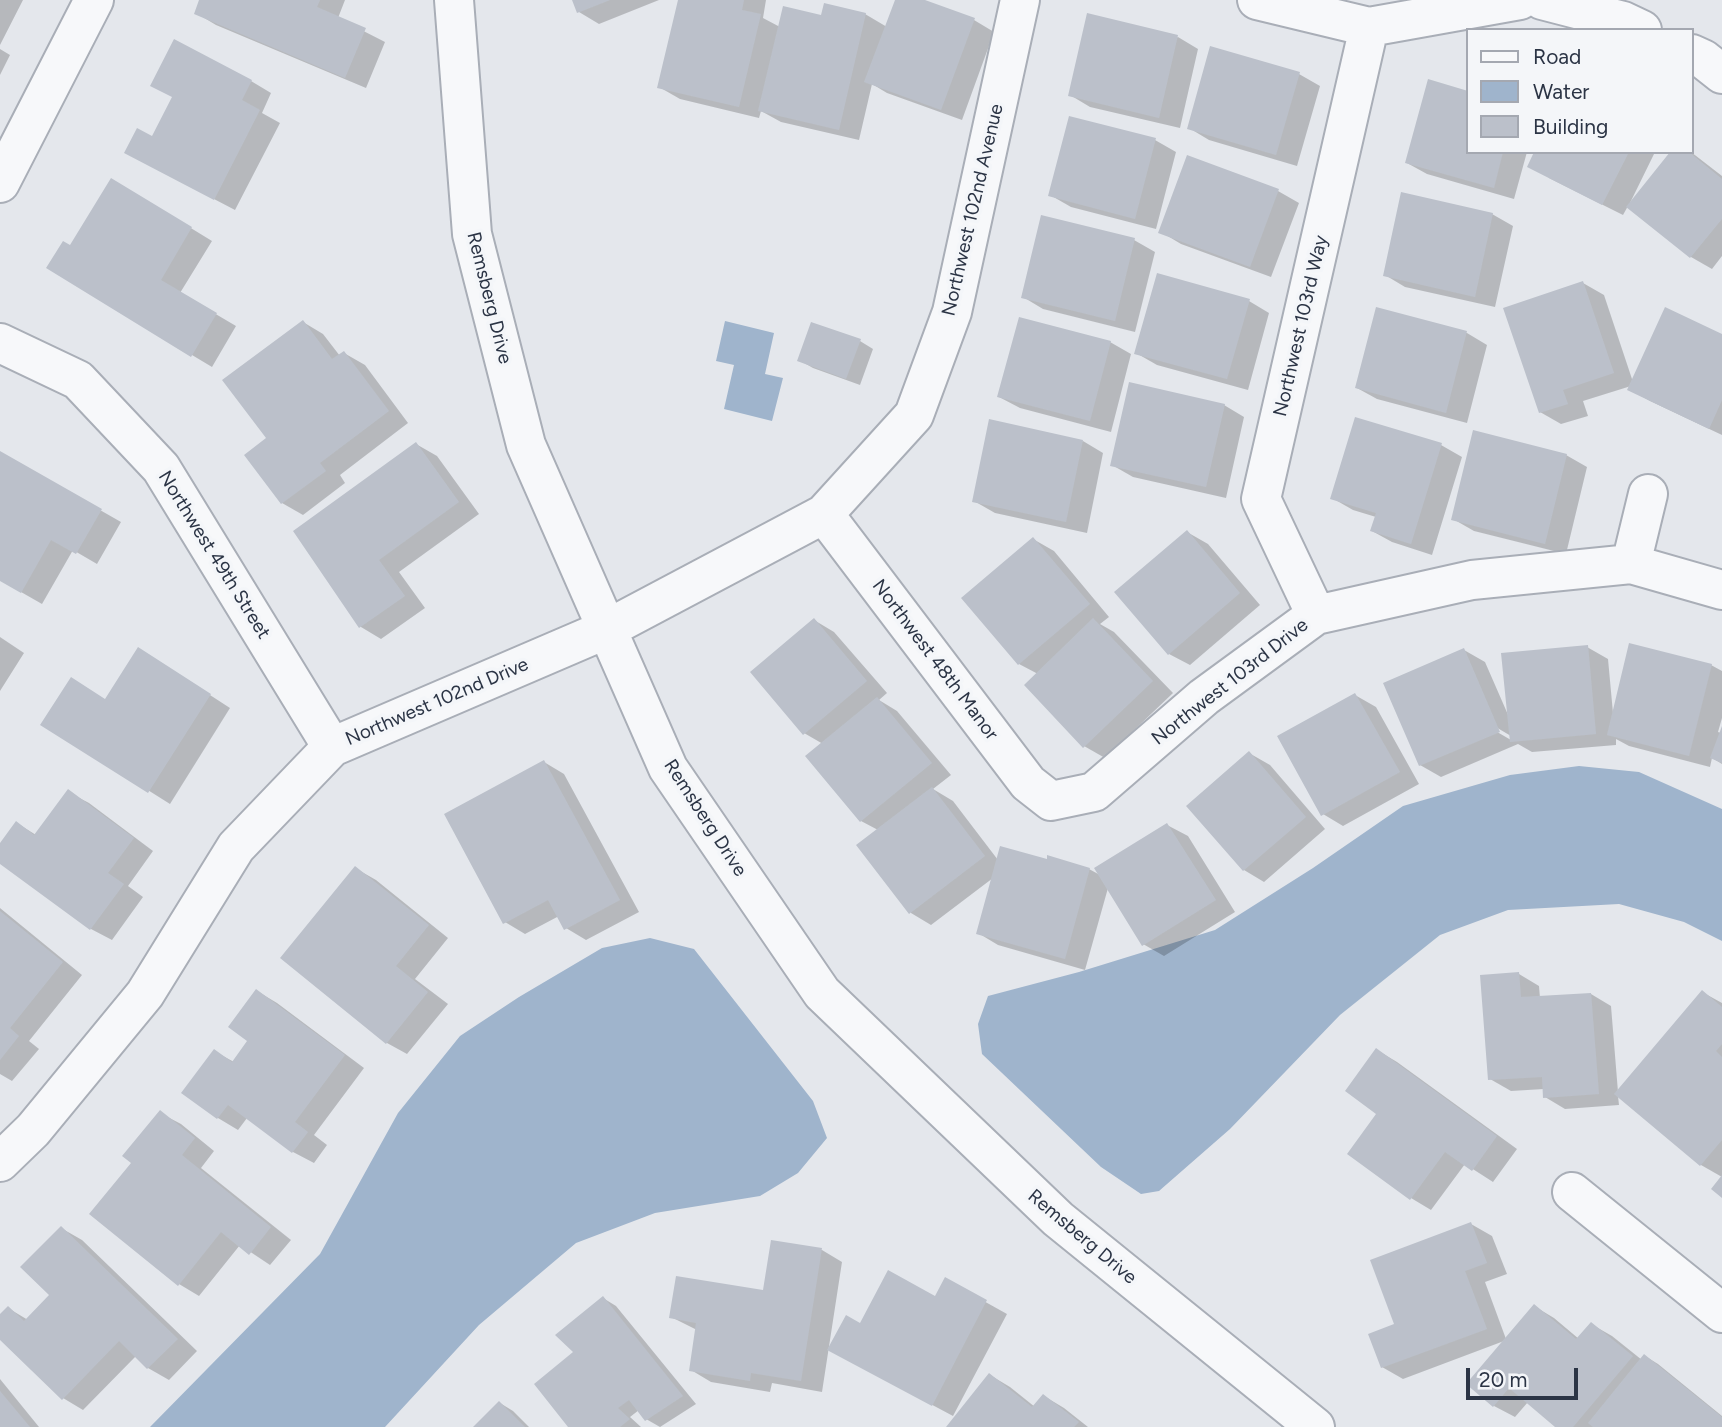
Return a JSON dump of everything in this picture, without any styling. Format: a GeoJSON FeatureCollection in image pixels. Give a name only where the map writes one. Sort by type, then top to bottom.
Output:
{"type":"FeatureCollection","features":[{"type":"Feature","properties":{"kind":"street"},"geometry":{"type":"LineString","coordinates":[[0,183],[94,0]]}},
{"type":"Feature","properties":{"kind":"street","name":"Remsberg Drive"},"geometry":{"type":"LineString","coordinates":[[454,0],[472,234],[526,445],[668,768],[822,993],[1058,1219],[1315,1427]]}},
{"type":"Feature","properties":{"kind":"street","name":"Northwest 102nd Avenue"},"geometry":{"type":"LineString","coordinates":[[607,629],[824,514],[914,415],[952,312],[1020,0]]}},
{"type":"Feature","properties":{"kind":"street"},"geometry":{"type":"LineString","coordinates":[[1257,0],[1369,27],[1520,0]]}},
{"type":"Feature","properties":{"kind":"street"},"geometry":{"type":"LineString","coordinates":[[1542,0],[1623,21],[1638,28]]}},
{"type":"Feature","properties":{"kind":"street","name":"Northwest 103rd Way"},"geometry":{"type":"LineString","coordinates":[[1316,615],[1261,499],[1369,27]]}},
{"type":"Feature","properties":{"kind":"street"},"geometry":{"type":"LineString","coordinates":[[1694,55],[1722,74]]}},
{"type":"Feature","properties":{"kind":"street","name":"Northwest 49th Street"},"geometry":{"type":"LineString","coordinates":[[0,343],[78,380],[161,468],[332,747]]}},
{"type":"Feature","properties":{"kind":"street"},"geometry":{"type":"LineString","coordinates":[[1631,564],[1648,494]]}},
{"type":"Feature","properties":{"kind":"street","name":"Northwest 48th Manor"},"geometry":{"type":"LineString","coordinates":[[824,514],[1028,783],[1051,800]]}},
{"type":"Feature","properties":{"kind":"street","name":"Northwest 103rd Drive"},"geometry":{"type":"LineString","coordinates":[[1051,800],[1094,792],[1205,697],[1316,615],[1472,580],[1631,564],[1722,590]]}},
{"type":"Feature","properties":{"kind":"street","name":"Northwest 102nd Drive"},"geometry":{"type":"LineString","coordinates":[[0,1162],[33,1130],[145,994],[236,847],[332,747],[607,629]]}},
{"type":"Feature","properties":{"kind":"street"},"geometry":{"type":"LineString","coordinates":[[1572,1192],[1722,1313]]}},
{"type":"Feature","properties":{"kind":"water"},"geometry":{"type":"Polygon","coordinates":[[[725,321],[774,333],[765,374],[783,378],[772,421],[724,409],[734,365],[716,361],[725,321]]]}},
{"type":"Feature","properties":{"kind":"water"},"geometry":{"type":"Polygon","coordinates":[[[1579,766],[1639,772],[1722,809],[1722,941],[1684,922],[1619,904],[1508,910],[1440,935],[1340,1015],[1230,1129],[1159,1191],[1141,1194],[1101,1167],[982,1054],[978,1024],[988,996],[1079,972],[1215,930],[1313,868],[1403,806],[1510,775],[1579,766]]]}},
{"type":"Feature","properties":{"kind":"water"},"geometry":{"type":"Polygon","coordinates":[[[650,938],[694,949],[813,1101],[827,1138],[798,1173],[760,1196],[655,1213],[576,1243],[479,1325],[385,1427],[150,1427],[320,1254],[398,1113],[460,1036],[602,948],[650,938]]]}},
{"type":"Feature","properties":{"kind":"building"},"geometry":{"type":"Polygon","coordinates":[[[199,0],[320,0],[317,7],[366,28],[345,78],[194,14],[199,0]]]}},
{"type":"Feature","properties":{"kind":"building"},"geometry":{"type":"Polygon","coordinates":[[[572,0],[610,0],[577,13],[572,0]]]}},
{"type":"Feature","properties":{"kind":"building"},"geometry":{"type":"Polygon","coordinates":[[[678,0],[744,0],[742,10],[761,14],[739,107],[657,88],[678,0]]]}},
{"type":"Feature","properties":{"kind":"building"},"geometry":{"type":"Polygon","coordinates":[[[895,0],[925,0],[975,18],[941,110],[864,82],[895,0]]]}},
{"type":"Feature","properties":{"kind":"building"},"geometry":{"type":"Polygon","coordinates":[[[824,3],[866,13],[839,130],[758,111],[783,6],[821,15],[824,3]]]}},
{"type":"Feature","properties":{"kind":"building"},"geometry":{"type":"Polygon","coordinates":[[[1087,13],[1178,35],[1159,118],[1068,96],[1087,13]]]}},
{"type":"Feature","properties":{"kind":"building"},"geometry":{"type":"Polygon","coordinates":[[[174,39],[252,80],[242,100],[260,110],[214,200],[124,153],[137,128],[152,136],[172,97],[150,86],[174,39]]]}},
{"type":"Feature","properties":{"kind":"building"},"geometry":{"type":"Polygon","coordinates":[[[1210,46],[1300,72],[1276,155],[1187,129],[1210,46]]]}},
{"type":"Feature","properties":{"kind":"building"},"geometry":{"type":"Polygon","coordinates":[[[1428,79],[1466,90],[1466,154],[1502,154],[1494,188],[1405,163],[1428,79]]]}},
{"type":"Feature","properties":{"kind":"building"},"geometry":{"type":"Polygon","coordinates":[[[1069,116],[1156,138],[1135,219],[1048,196],[1069,116]]]}},
{"type":"Feature","properties":{"kind":"building"},"geometry":{"type":"Polygon","coordinates":[[[1533,154],[1628,154],[1602,205],[1527,167],[1533,154]]]}},
{"type":"Feature","properties":{"kind":"building"},"geometry":{"type":"Polygon","coordinates":[[[1668,154],[1691,154],[1722,179],[1722,219],[1690,258],[1626,207],[1668,154]]]}},
{"type":"Feature","properties":{"kind":"building"},"geometry":{"type":"Polygon","coordinates":[[[1187,155],[1279,189],[1250,267],[1158,233],[1187,155]]]}},
{"type":"Feature","properties":{"kind":"building"},"geometry":{"type":"Polygon","coordinates":[[[111,178],[192,227],[161,280],[217,313],[191,357],[46,268],[63,241],[70,245],[111,178]]]}},
{"type":"Feature","properties":{"kind":"building"},"geometry":{"type":"Polygon","coordinates":[[[1401,192],[1493,213],[1475,297],[1383,276],[1401,192]]]}},
{"type":"Feature","properties":{"kind":"building"},"geometry":{"type":"Polygon","coordinates":[[[1041,215],[1135,238],[1115,321],[1021,298],[1041,215]]]}},
{"type":"Feature","properties":{"kind":"building"},"geometry":{"type":"Polygon","coordinates":[[[1157,273],[1250,299],[1227,379],[1134,354],[1157,273]]]}},
{"type":"Feature","properties":{"kind":"building"},"geometry":{"type":"Polygon","coordinates":[[[1583,281],[1614,373],[1563,390],[1568,404],[1539,413],[1503,308],[1583,281]]]}},
{"type":"Feature","properties":{"kind":"building"},"geometry":{"type":"Polygon","coordinates":[[[1376,307],[1467,331],[1446,413],[1355,388],[1376,307]]]}},
{"type":"Feature","properties":{"kind":"building"},"geometry":{"type":"Polygon","coordinates":[[[1665,307],[1722,334],[1722,400],[1709,429],[1627,390],[1665,307]]]}},
{"type":"Feature","properties":{"kind":"building"},"geometry":{"type":"Polygon","coordinates":[[[1019,317],[1111,341],[1090,421],[997,397],[1019,317]]]}},
{"type":"Feature","properties":{"kind":"building"},"geometry":{"type":"Polygon","coordinates":[[[303,320],[332,359],[344,351],[389,411],[320,463],[326,471],[281,504],[244,455],[266,438],[222,380],[303,320]]]}},
{"type":"Feature","properties":{"kind":"building"},"geometry":{"type":"Polygon","coordinates":[[[811,322],[861,339],[846,379],[797,361],[811,322]]]}},
{"type":"Feature","properties":{"kind":"building"},"geometry":{"type":"Polygon","coordinates":[[[1129,382],[1225,404],[1206,487],[1110,466],[1129,382]]]}},
{"type":"Feature","properties":{"kind":"building"},"geometry":{"type":"Polygon","coordinates":[[[1355,417],[1442,443],[1411,544],[1370,531],[1376,513],[1330,499],[1355,417]]]}},
{"type":"Feature","properties":{"kind":"building"},"geometry":{"type":"Polygon","coordinates":[[[989,419],[1083,440],[1066,522],[972,502],[989,419]]]}},
{"type":"Feature","properties":{"kind":"building"},"geometry":{"type":"Polygon","coordinates":[[[1473,430],[1567,454],[1545,544],[1451,520],[1473,430]]]}},
{"type":"Feature","properties":{"kind":"building"},"geometry":{"type":"Polygon","coordinates":[[[416,442],[459,502],[379,560],[405,596],[359,628],[293,531],[416,442]]]}},
{"type":"Feature","properties":{"kind":"building"},"geometry":{"type":"Polygon","coordinates":[[[0,451],[102,509],[76,554],[51,540],[21,593],[0,581],[0,451]]]}},
{"type":"Feature","properties":{"kind":"building"},"geometry":{"type":"Polygon","coordinates":[[[1187,530],[1240,593],[1168,655],[1114,592],[1187,530]]]}},
{"type":"Feature","properties":{"kind":"building"},"geometry":{"type":"Polygon","coordinates":[[[1033,537],[1090,604],[1018,665],[961,598],[1033,537]]]}},
{"type":"Feature","properties":{"kind":"building"},"geometry":{"type":"Polygon","coordinates":[[[814,618],[867,681],[803,735],[750,672],[814,618]]]}},
{"type":"Feature","properties":{"kind":"building"},"geometry":{"type":"Polygon","coordinates":[[[1093,618],[1153,681],[1083,748],[1024,685],[1093,618]]]}},
{"type":"Feature","properties":{"kind":"building"},"geometry":{"type":"Polygon","coordinates":[[[1629,643],[1712,664],[1689,756],[1607,735],[1629,643]]]}},
{"type":"Feature","properties":{"kind":"building"},"geometry":{"type":"Polygon","coordinates":[[[1588,645],[1596,734],[1510,742],[1501,653],[1588,645]]]}},
{"type":"Feature","properties":{"kind":"building"},"geometry":{"type":"Polygon","coordinates":[[[138,647],[211,694],[148,793],[40,725],[71,677],[105,699],[138,647]]]}},
{"type":"Feature","properties":{"kind":"building"},"geometry":{"type":"Polygon","coordinates":[[[1464,648],[1500,732],[1419,766],[1383,683],[1464,648]]]}},
{"type":"Feature","properties":{"kind":"building"},"geometry":{"type":"Polygon","coordinates":[[[1355,693],[1400,772],[1321,816],[1277,736],[1355,693]]]}},
{"type":"Feature","properties":{"kind":"building"},"geometry":{"type":"Polygon","coordinates":[[[877,697],[932,763],[860,822],[805,756],[877,697]]]}},
{"type":"Feature","properties":{"kind":"building"},"geometry":{"type":"Polygon","coordinates":[[[1722,726],[1722,763],[1710,758],[1722,726]]]}},
{"type":"Feature","properties":{"kind":"building"},"geometry":{"type":"Polygon","coordinates":[[[1249,751],[1306,817],[1243,871],[1186,806],[1249,751]]]}},
{"type":"Feature","properties":{"kind":"building"},"geometry":{"type":"Polygon","coordinates":[[[544,760],[620,900],[564,930],[548,900],[503,924],[444,814],[544,760]]]}},
{"type":"Feature","properties":{"kind":"building"},"geometry":{"type":"Polygon","coordinates":[[[932,787],[985,856],[909,914],[856,845],[932,787]]]}},
{"type":"Feature","properties":{"kind":"building"},"geometry":{"type":"Polygon","coordinates":[[[68,789],[134,838],[108,873],[124,884],[90,930],[0,864],[0,843],[16,821],[34,835],[68,789]]]}},
{"type":"Feature","properties":{"kind":"building"},"geometry":{"type":"Polygon","coordinates":[[[1167,823],[1216,900],[1142,946],[1094,868],[1167,823]]]}},
{"type":"Feature","properties":{"kind":"building"},"geometry":{"type":"Polygon","coordinates":[[[1000,846],[1047,859],[1047,855],[1090,868],[1065,959],[976,934],[1000,846]]]}},
{"type":"Feature","properties":{"kind":"building"},"geometry":{"type":"Polygon","coordinates":[[[355,866],[429,925],[396,966],[428,992],[386,1044],[280,958],[355,866]]]}},
{"type":"Feature","properties":{"kind":"building"},"geometry":{"type":"Polygon","coordinates":[[[0,911],[63,962],[10,1028],[19,1036],[0,1060],[0,911]]]}},
{"type":"Feature","properties":{"kind":"building"},"geometry":{"type":"Polygon","coordinates":[[[1519,972],[1521,997],[1591,993],[1599,1094],[1543,1098],[1542,1077],[1488,1080],[1480,975],[1519,972]]]}},
{"type":"Feature","properties":{"kind":"building"},"geometry":{"type":"Polygon","coordinates":[[[256,989],[345,1055],[295,1122],[308,1132],[292,1153],[228,1105],[217,1119],[181,1093],[214,1049],[232,1062],[247,1041],[228,1027],[256,989]]]}},
{"type":"Feature","properties":{"kind":"building"},"geometry":{"type":"Polygon","coordinates":[[[1702,990],[1722,1007],[1722,1044],[1716,1051],[1722,1057],[1722,1140],[1700,1166],[1614,1094],[1702,990]]]}},
{"type":"Feature","properties":{"kind":"building"},"geometry":{"type":"Polygon","coordinates":[[[1376,1048],[1497,1136],[1472,1171],[1445,1152],[1410,1200],[1347,1154],[1376,1114],[1345,1091],[1376,1048]]]}},
{"type":"Feature","properties":{"kind":"building"},"geometry":{"type":"Polygon","coordinates":[[[160,1110],[195,1138],[182,1155],[271,1227],[249,1255],[221,1232],[178,1286],[89,1214],[131,1163],[122,1156],[160,1110]]]}},
{"type":"Feature","properties":{"kind":"building"},"geometry":{"type":"Polygon","coordinates":[[[1722,1175],[1722,1198],[1711,1189],[1722,1175]]]}},
{"type":"Feature","properties":{"kind":"building"},"geometry":{"type":"Polygon","coordinates":[[[1471,1222],[1487,1263],[1465,1271],[1487,1329],[1381,1368],[1368,1334],[1394,1324],[1370,1260],[1471,1222]]]}},
{"type":"Feature","properties":{"kind":"building"},"geometry":{"type":"Polygon","coordinates":[[[61,1226],[178,1339],[147,1369],[119,1341],[62,1400],[0,1340],[0,1314],[8,1306],[24,1321],[49,1295],[20,1267],[61,1226]]]}},
{"type":"Feature","properties":{"kind":"building"},"geometry":{"type":"Polygon","coordinates":[[[771,1240],[822,1248],[801,1381],[751,1373],[750,1381],[689,1371],[696,1323],[669,1318],[676,1276],[763,1290],[771,1240]]]}},
{"type":"Feature","properties":{"kind":"building"},"geometry":{"type":"Polygon","coordinates":[[[888,1270],[935,1296],[945,1277],[987,1300],[932,1406],[827,1350],[846,1315],[860,1323],[888,1270]]]}},
{"type":"Feature","properties":{"kind":"building"},"geometry":{"type":"Polygon","coordinates":[[[603,1296],[683,1396],[645,1421],[629,1400],[618,1408],[630,1419],[620,1427],[568,1427],[534,1384],[573,1352],[555,1335],[603,1296]]]}},
{"type":"Feature","properties":{"kind":"building"},"geometry":{"type":"Polygon","coordinates":[[[1534,1304],[1576,1339],[1591,1322],[1633,1356],[1573,1427],[1555,1427],[1509,1388],[1493,1407],[1466,1384],[1534,1304]]]}},
{"type":"Feature","properties":{"kind":"building"},"geometry":{"type":"Polygon","coordinates":[[[1644,1354],[1722,1417],[1722,1427],[1593,1427],[1588,1423],[1644,1354]]]}},
{"type":"Feature","properties":{"kind":"building"},"geometry":{"type":"Polygon","coordinates":[[[989,1373],[1032,1407],[1043,1394],[1079,1422],[1074,1427],[946,1427],[989,1373]]]}},
{"type":"Feature","properties":{"kind":"building"},"geometry":{"type":"Polygon","coordinates":[[[0,1391],[30,1427],[0,1427],[0,1391]]]}},
{"type":"Feature","properties":{"kind":"building"},"geometry":{"type":"Polygon","coordinates":[[[499,1401],[525,1427],[473,1427],[499,1401]]]}}]}
